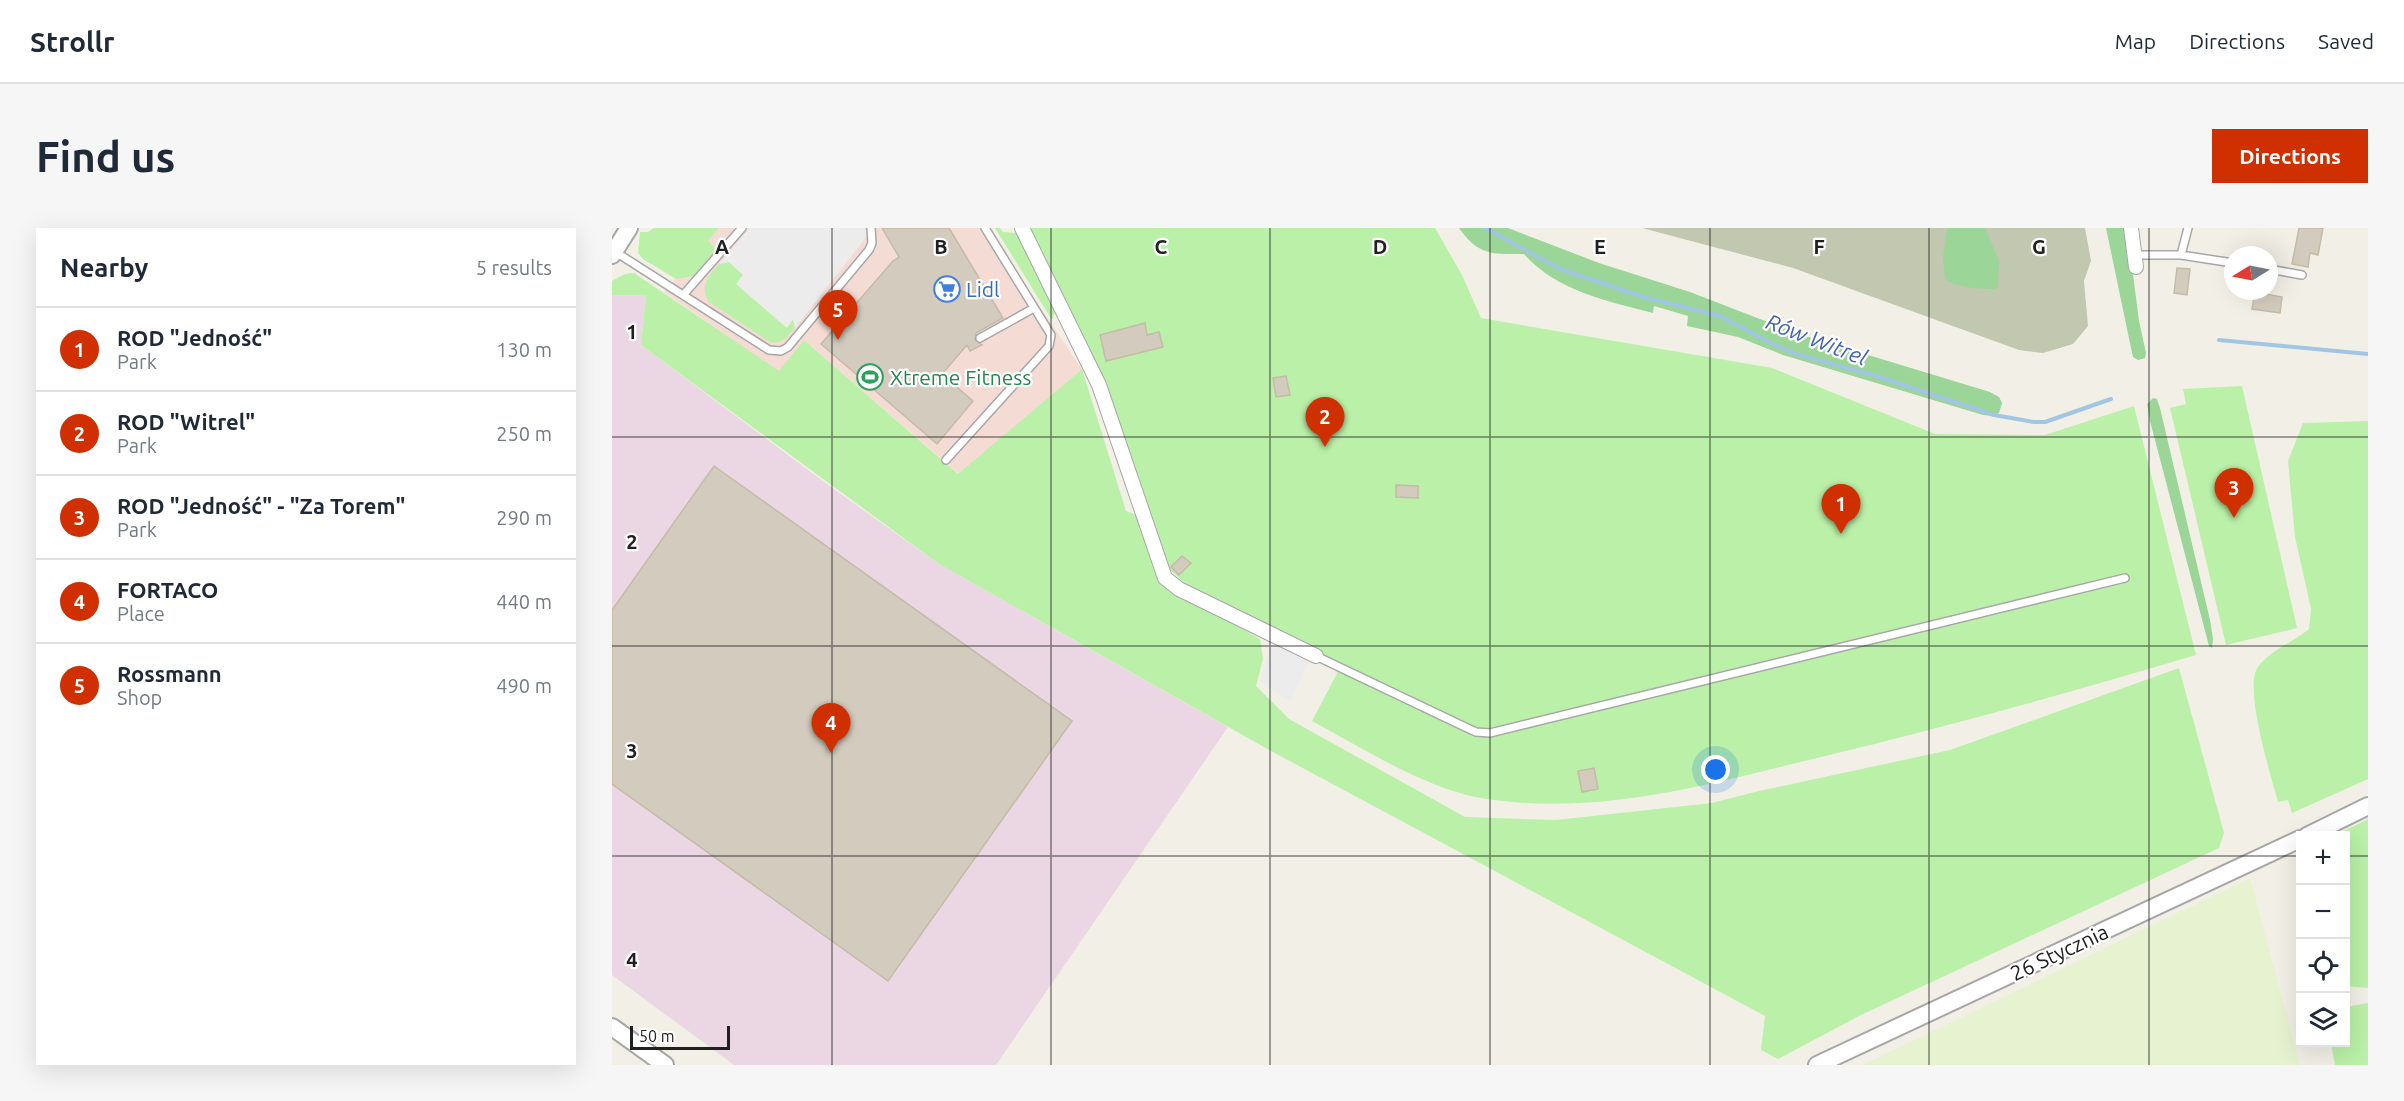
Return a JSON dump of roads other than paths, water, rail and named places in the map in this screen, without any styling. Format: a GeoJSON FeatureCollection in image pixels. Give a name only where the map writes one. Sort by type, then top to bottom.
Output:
{"type":"FeatureCollection","features":[{"type":"Feature","properties":{"kind":"street"},"geometry":{"type":"LineString","coordinates":[[613,252],[629,228]]}},
{"type":"Feature","properties":{"kind":"street"},"geometry":{"type":"LineString","coordinates":[[1022,228],[1099,385],[1165,578],[1179,589],[1316,656]]}},
{"type":"Feature","properties":{"kind":"street"},"geometry":{"type":"LineString","coordinates":[[2131,228],[2135,261]]}},
{"type":"Feature","properties":{"kind":"street"},"geometry":{"type":"LineString","coordinates":[[2317,831],[2368,806]]}},
{"type":"Feature","properties":{"kind":"street","name":"26 Stycznia"},"geometry":{"type":"LineString","coordinates":[[1816,1065],[2296,841]]}},
{"type":"Feature","properties":{"kind":"street"},"geometry":{"type":"LineString","coordinates":[[612,1028],[665,1065]]}},
{"type":"Feature","properties":{"kind":"lane"},"geometry":{"type":"LineString","coordinates":[[684,294],[742,228]]}},
{"type":"Feature","properties":{"kind":"lane"},"geometry":{"type":"LineString","coordinates":[[613,252],[684,294],[769,350],[781,351],[788,347],[869,250],[872,243],[871,228]]}},
{"type":"Feature","properties":{"kind":"lane"},"geometry":{"type":"LineString","coordinates":[[946,460],[1049,346],[1051,335],[985,228]]}},
{"type":"Feature","properties":{"kind":"lane"},"geometry":{"type":"LineString","coordinates":[[2181,255],[2188,228]]}},
{"type":"Feature","properties":{"kind":"lane"},"geometry":{"type":"LineString","coordinates":[[2135,261],[2181,255],[2224,262]]}},
{"type":"Feature","properties":{"kind":"lane"},"geometry":{"type":"LineString","coordinates":[[2278,270],[2302,274]]}},
{"type":"Feature","properties":{"kind":"lane"},"geometry":{"type":"LineString","coordinates":[[980,338],[1034,308]]}},
{"type":"Feature","properties":{"kind":"lane"},"geometry":{"type":"LineString","coordinates":[[1316,656],[1476,732],[1490,733],[2125,578]]}},
{"type":"Feature","properties":{"kind":"waterway","name":"Rów Witrel"},"geometry":{"type":"LineString","coordinates":[[1485,228],[1560,269],[1640,296],[1720,316],[1774,345],[1799,355],[1876,376],[1994,415],[2045,422],[2111,399]]}},
{"type":"Feature","properties":{"kind":"waterway"},"geometry":{"type":"LineString","coordinates":[[2219,340],[2368,354]]}},
{"type":"Feature","properties":{"kind":"place","name":"Lidl"},"geometry":{"type":"Point","coordinates":[947,289]}},
{"type":"Feature","properties":{"kind":"place","name":"Rossmann"},"geometry":{"type":"Point","coordinates":[838,340]}},
{"type":"Feature","properties":{"kind":"place","name":"Xtreme Fitness"},"geometry":{"type":"Point","coordinates":[870,377]}},
{"type":"Feature","properties":{"kind":"place","name":"ROD \"Witrel\""},"geometry":{"type":"Point","coordinates":[1325,447]}},
{"type":"Feature","properties":{"kind":"place","name":"ROD \"Jedność\" - \"Za Torem\""},"geometry":{"type":"Point","coordinates":[2234,518]}},
{"type":"Feature","properties":{"kind":"place","name":"ROD \"Jedność\""},"geometry":{"type":"Point","coordinates":[1841,534]}},
{"type":"Feature","properties":{"kind":"place","name":"FORTACO"},"geometry":{"type":"Point","coordinates":[831,753]}}]}
